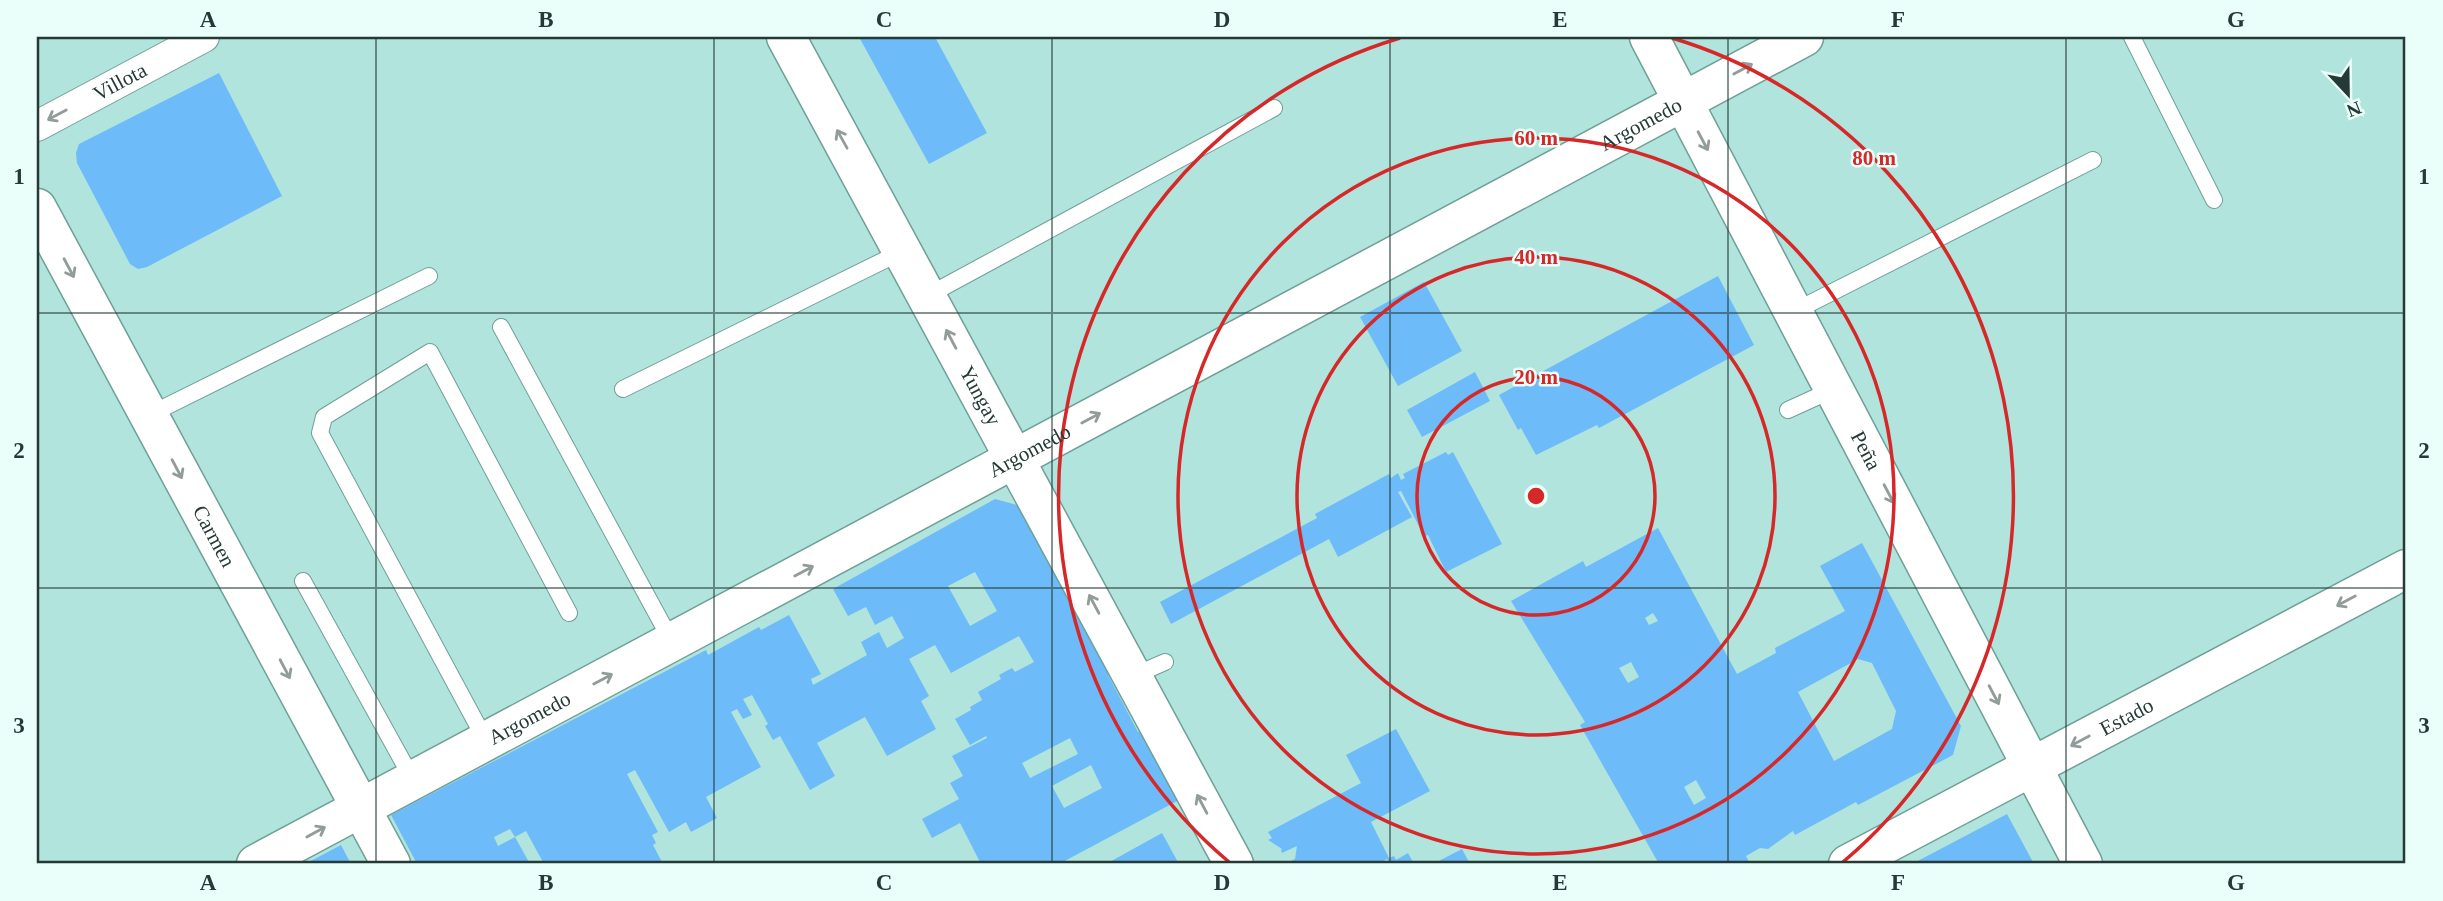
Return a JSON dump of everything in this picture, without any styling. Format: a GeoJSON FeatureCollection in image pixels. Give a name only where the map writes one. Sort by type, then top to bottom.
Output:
{"type":"FeatureCollection","features":[{"type":"Feature","properties":{"kind":"street","name":"Villota"},"geometry":{"type":"LineString","coordinates":[[37,126],[204,37]]}},
{"type":"Feature","properties":{"kind":"street","name":"Yungay"},"geometry":{"type":"LineString","coordinates":[[786,37],[1015,458],[1149,669],[1234,864]]}},
{"type":"Feature","properties":{"kind":"street","name":"Peña"},"geometry":{"type":"LineString","coordinates":[[1649,37],[2083,864]]}},
{"type":"Feature","properties":{"kind":"street","name":"Argomedo"},"geometry":{"type":"LineString","coordinates":[[256,864],[1804,37]]}},
{"type":"Feature","properties":{"kind":"street","name":"Carmen"},"geometry":{"type":"LineString","coordinates":[[37,208],[391,864]]}},
{"type":"Feature","properties":{"kind":"street","name":"Estado"},"geometry":{"type":"LineString","coordinates":[[1848,864],[2406,569]]}},
{"type":"Feature","properties":{"kind":"lane"},"geometry":{"type":"LineString","coordinates":[[2132,37],[2214,200]]}},
{"type":"Feature","properties":{"kind":"lane"},"geometry":{"type":"LineString","coordinates":[[927,296],[1273,108]]}},
{"type":"Feature","properties":{"kind":"lane"},"geometry":{"type":"LineString","coordinates":[[1793,312],[2093,160]]}},
{"type":"Feature","properties":{"kind":"lane"},"geometry":{"type":"LineString","coordinates":[[623,389],[903,251]]}},
{"type":"Feature","properties":{"kind":"lane"},"geometry":{"type":"LineString","coordinates":[[148,415],[429,276]]}},
{"type":"Feature","properties":{"kind":"lane"},"geometry":{"type":"LineString","coordinates":[[501,327],[672,642]]}},
{"type":"Feature","properties":{"kind":"lane"},"geometry":{"type":"LineString","coordinates":[[485,741],[320,433],[324,417],[430,352],[569,612]]}},
{"type":"Feature","properties":{"kind":"lane"},"geometry":{"type":"LineString","coordinates":[[1788,410],[1834,389]]}},
{"type":"Feature","properties":{"kind":"lane"},"geometry":{"type":"LineString","coordinates":[[303,581],[414,780]]}},
{"type":"Feature","properties":{"kind":"building"},"geometry":{"type":"Polygon","coordinates":[[[859,37],[935,37],[987,133],[929,164],[859,37]]]}},
{"type":"Feature","properties":{"kind":"building"},"geometry":{"type":"Polygon","coordinates":[[[219,73],[282,196],[147,267],[138,269],[130,264],[77,163],[79,144],[219,73]]]}},
{"type":"Feature","properties":{"kind":"building"},"geometry":{"type":"Polygon","coordinates":[[[1718,276],[1754,345],[1599,428],[1597,425],[1536,455],[1521,428],[1518,430],[1499,395],[1718,276]]]}},
{"type":"Feature","properties":{"kind":"building"},"geometry":{"type":"Polygon","coordinates":[[[1424,282],[1462,351],[1398,386],[1360,317],[1424,282]]]}},
{"type":"Feature","properties":{"kind":"building"},"geometry":{"type":"Polygon","coordinates":[[[1475,372],[1490,401],[1422,437],[1407,410],[1475,372]]]}},
{"type":"Feature","properties":{"kind":"building"},"geometry":{"type":"Polygon","coordinates":[[[1446,452],[1448,455],[1453,452],[1502,544],[1446,572],[1428,535],[1424,536],[1401,491],[1398,492],[1412,517],[1338,557],[1329,539],[1171,624],[1160,602],[1317,518],[1315,514],[1389,474],[1391,478],[1398,473],[1401,480],[1405,478],[1403,474],[1446,452]]]}},
{"type":"Feature","properties":{"kind":"building"},"geometry":{"type":"Polygon","coordinates":[[[995,499],[1021,506],[1111,673],[1108,675],[1138,732],[1142,730],[1179,800],[1059,864],[981,864],[960,823],[932,838],[922,819],[959,799],[950,783],[963,776],[952,756],[987,738],[986,736],[970,745],[955,719],[982,700],[978,692],[1001,679],[999,675],[1012,668],[1015,672],[1034,662],[1019,636],[951,673],[935,645],[909,659],[929,696],[921,701],[936,729],[887,756],[865,717],[817,743],[835,776],[810,790],[780,736],[773,740],[765,726],[768,724],[752,695],[743,699],[752,715],[743,719],[737,709],[731,712],[761,767],[706,797],[717,818],[691,832],[686,822],[669,832],[635,770],[627,774],[658,832],[652,835],[656,843],[653,845],[663,864],[544,864],[526,831],[515,837],[530,864],[417,864],[391,815],[706,650],[708,655],[759,627],[761,630],[789,615],[821,674],[811,679],[813,685],[867,655],[861,642],[879,632],[887,648],[904,638],[892,616],[875,625],[866,607],[848,616],[833,589],[995,499]],[[975,572],[948,586],[970,626],[997,611],[975,572]],[[1070,738],[1022,763],[1030,778],[1078,754],[1070,738]],[[1091,765],[1052,786],[1064,808],[1102,788],[1091,765]],[[510,829],[494,837],[498,846],[515,837],[510,829]]]}},
{"type":"Feature","properties":{"kind":"building"},"geometry":{"type":"Polygon","coordinates":[[[1658,528],[1737,674],[1776,653],[1775,648],[1845,611],[1820,566],[1862,543],[1961,726],[1953,755],[1795,835],[1793,831],[1768,849],[1760,848],[1746,856],[1750,864],[1659,864],[1580,725],[1585,722],[1511,601],[1583,561],[1586,567],[1658,528]],[[1653,613],[1645,618],[1649,625],[1658,621],[1653,613]],[[1858,659],[1798,692],[1834,761],[1892,729],[1896,711],[1872,663],[1858,659]],[[1631,662],[1619,668],[1628,683],[1639,677],[1631,662]],[[1696,780],[1684,787],[1694,805],[1706,798],[1696,780]]]}},
{"type":"Feature","properties":{"kind":"building"},"geometry":{"type":"Polygon","coordinates":[[[1396,729],[1430,791],[1371,822],[1389,858],[1394,856],[1396,860],[1408,853],[1414,864],[1390,864],[1387,859],[1379,864],[1286,864],[1295,859],[1297,846],[1282,853],[1282,849],[1268,840],[1272,838],[1268,832],[1361,783],[1346,755],[1396,729]]]}},
{"type":"Feature","properties":{"kind":"building"},"geometry":{"type":"Polygon","coordinates":[[[2007,814],[2034,864],[1912,864],[2007,814]]]}},
{"type":"Feature","properties":{"kind":"building"},"geometry":{"type":"Polygon","coordinates":[[[1162,833],[1179,864],[1106,864],[1162,833]]]}},
{"type":"Feature","properties":{"kind":"building"},"geometry":{"type":"Polygon","coordinates":[[[341,845],[351,864],[305,864],[341,845]]]}},
{"type":"Feature","properties":{"kind":"building"},"geometry":{"type":"Polygon","coordinates":[[[1462,849],[1470,864],[1433,864],[1462,849]]]}}]}
